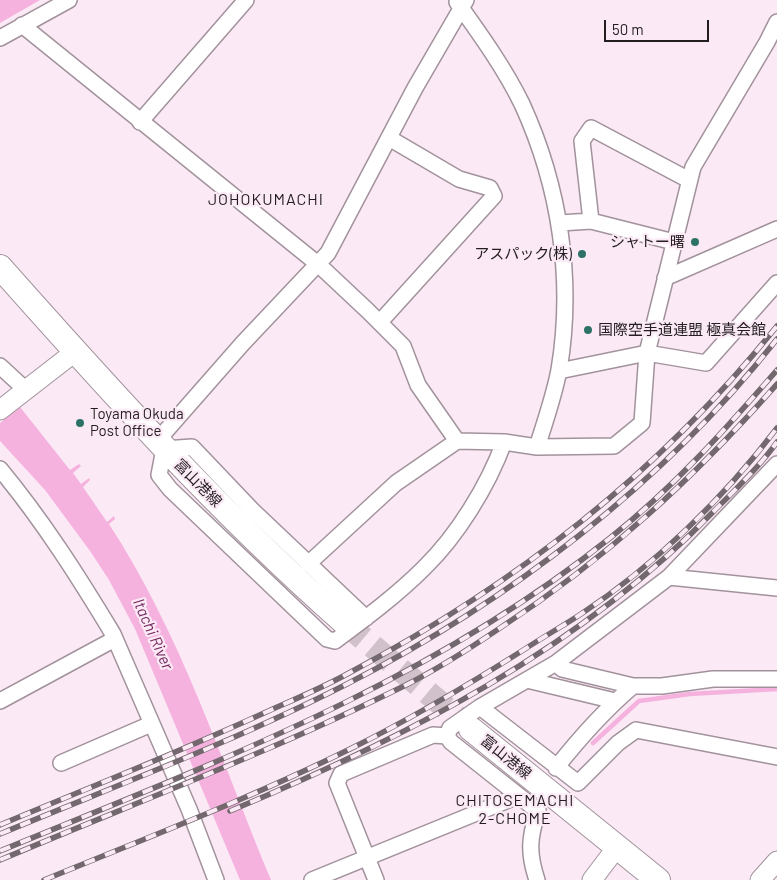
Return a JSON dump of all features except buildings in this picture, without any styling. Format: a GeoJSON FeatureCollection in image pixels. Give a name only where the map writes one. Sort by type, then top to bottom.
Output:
{"type":"FeatureCollection","features":[{"type":"Feature","properties":{"kind":"main road","name":"富山港線"},"geometry":{"type":"LineString","coordinates":[[0,267],[160,445],[303,586],[355,620]]}},
{"type":"Feature","properties":{"kind":"main road","name":"富山港線"},"geometry":{"type":"LineString","coordinates":[[471,729],[657,880]]}},
{"type":"Feature","properties":{"kind":"street"},"geometry":{"type":"LineString","coordinates":[[0,38],[69,0]]}},
{"type":"Feature","properties":{"kind":"street"},"geometry":{"type":"LineString","coordinates":[[140,122],[246,0]]}},
{"type":"Feature","properties":{"kind":"street"},"geometry":{"type":"LineString","coordinates":[[160,445],[243,343],[328,254],[461,3]]}},
{"type":"Feature","properties":{"kind":"street"},"geometry":{"type":"LineString","coordinates":[[461,3],[522,104],[546,168],[560,223],[563,251],[565,318],[559,371],[537,447]]}},
{"type":"Feature","properties":{"kind":"street"},"geometry":{"type":"LineString","coordinates":[[308,564],[396,483],[457,441],[504,442],[537,447],[614,446],[642,422],[647,353],[693,167],[777,22]]}},
{"type":"Feature","properties":{"kind":"street"},"geometry":{"type":"LineString","coordinates":[[22,25],[319,265],[380,322],[403,346],[418,385],[457,441]]}},
{"type":"Feature","properties":{"kind":"street"},"geometry":{"type":"LineString","coordinates":[[591,221],[582,141],[591,128],[689,180]]}},
{"type":"Feature","properties":{"kind":"street"},"geometry":{"type":"LineString","coordinates":[[380,322],[494,196],[490,188],[459,179],[389,138]]}},
{"type":"Feature","properties":{"kind":"street"},"geometry":{"type":"LineString","coordinates":[[560,223],[591,221],[674,242]]}},
{"type":"Feature","properties":{"kind":"street"},"geometry":{"type":"LineString","coordinates":[[665,278],[777,229]]}},
{"type":"Feature","properties":{"kind":"street"},"geometry":{"type":"LineString","coordinates":[[559,371],[647,353],[706,363],[777,283]]}},
{"type":"Feature","properties":{"kind":"street"},"geometry":{"type":"LineString","coordinates":[[0,410],[76,351]]}},
{"type":"Feature","properties":{"kind":"street"},"geometry":{"type":"LineString","coordinates":[[0,366],[24,392]]}},
{"type":"Feature","properties":{"kind":"street"},"geometry":{"type":"LineString","coordinates":[[160,445],[192,447],[308,564],[355,620],[426,567],[455,530],[485,486],[504,442]]}},
{"type":"Feature","properties":{"kind":"street"},"geometry":{"type":"LineString","coordinates":[[0,469],[34,510],[66,557],[113,634],[150,724],[189,809],[216,880]]}},
{"type":"Feature","properties":{"kind":"street"},"geometry":{"type":"LineString","coordinates":[[447,736],[450,728],[480,707],[556,663],[669,577],[774,471]]}},
{"type":"Feature","properties":{"kind":"street"},"geometry":{"type":"LineString","coordinates":[[669,577],[777,588]]}},
{"type":"Feature","properties":{"kind":"street"},"geometry":{"type":"LineString","coordinates":[[0,701],[112,641],[113,634]]}},
{"type":"Feature","properties":{"kind":"street"},"geometry":{"type":"LineString","coordinates":[[556,663],[562,668],[633,686],[662,686],[714,679],[777,679]]}},
{"type":"Feature","properties":{"kind":"street"},"geometry":{"type":"LineString","coordinates":[[527,680],[615,701]]}},
{"type":"Feature","properties":{"kind":"street"},"geometry":{"type":"LineString","coordinates":[[556,768],[575,744],[615,701],[633,686]]}},
{"type":"Feature","properties":{"kind":"street"},"geometry":{"type":"LineString","coordinates":[[480,707],[556,768],[578,783],[618,743],[636,730],[777,757]]}},
{"type":"Feature","properties":{"kind":"street"},"geometry":{"type":"LineString","coordinates":[[61,763],[150,724]]}},
{"type":"Feature","properties":{"kind":"street"},"geometry":{"type":"LineString","coordinates":[[376,880],[337,783],[341,774],[433,735],[447,736]]}},
{"type":"Feature","properties":{"kind":"street"},"geometry":{"type":"LineString","coordinates":[[447,736],[451,742],[538,811],[531,833],[530,859],[537,880]]}},
{"type":"Feature","properties":{"kind":"street"},"geometry":{"type":"LineString","coordinates":[[312,880],[518,796]]}},
{"type":"Feature","properties":{"kind":"street"},"geometry":{"type":"LineString","coordinates":[[592,880],[617,846]]}},
{"type":"Feature","properties":{"kind":"street"},"geometry":{"type":"LineString","coordinates":[[760,880],[777,861]]}},
{"type":"Feature","properties":{"kind":"water"},"geometry":{"type":"Polygon","coordinates":[[[0,0],[40,0],[0,23],[0,0]]]}},
{"type":"Feature","properties":{"kind":"water","name":"Itachi River"},"geometry":{"type":"Polygon","coordinates":[[[20,407],[70,470],[79,464],[81,466],[73,473],[81,484],[89,478],[90,480],[83,487],[107,522],[114,516],[115,519],[109,524],[135,566],[179,653],[271,880],[240,880],[135,629],[109,580],[45,490],[0,441],[0,423],[20,407]]]}},
{"type":"Feature","properties":{"kind":"waterway"},"geometry":{"type":"LineString","coordinates":[[593,743],[639,701],[690,694],[777,689]]}},
{"type":"Feature","properties":{"kind":"tunnel"},"geometry":{"type":"LineString","coordinates":[[345,623],[471,729]]}},
{"type":"Feature","properties":{"kind":"railway"},"geometry":{"type":"LineString","coordinates":[[0,825],[198,742],[318,689],[410,639],[470,602],[581,522],[633,477],[683,430],[731,380],[777,326]]}},
{"type":"Feature","properties":{"kind":"railway"},"geometry":{"type":"LineString","coordinates":[[0,834],[217,745],[303,706],[406,652],[465,616],[523,577],[579,535],[633,490],[684,443],[732,392],[777,339]]}},
{"type":"Feature","properties":{"kind":"railway"},"geometry":{"type":"LineString","coordinates":[[0,851],[239,752],[393,678],[468,636],[540,590],[633,519],[698,458],[777,370]]}},
{"type":"Feature","properties":{"kind":"railway"},"geometry":{"type":"LineString","coordinates":[[0,860],[305,733],[429,673],[539,601],[576,574],[647,516],[713,453],[777,384]]}},
{"type":"Feature","properties":{"kind":"railway"},"geometry":{"type":"LineString","coordinates":[[44,880],[198,817],[313,767],[395,726],[504,662],[608,595],[661,552],[711,505],[757,454],[777,428]]}},
{"type":"Feature","properties":{"kind":"railway"},"geometry":{"type":"LineString","coordinates":[[230,811],[361,753],[425,720],[487,685],[548,647],[606,606],[662,561],[739,486],[777,442]]}},
{"type":"Feature","properties":{"kind":"place","name":"シャトー曙"},"geometry":{"type":"Point","coordinates":[695,242]}},
{"type":"Feature","properties":{"kind":"place","name":"アスパック(株)"},"geometry":{"type":"Point","coordinates":[582,254]}},
{"type":"Feature","properties":{"kind":"place","name":"国際空手道連盟 極真会館"},"geometry":{"type":"Point","coordinates":[588,330]}},
{"type":"Feature","properties":{"kind":"place","name":"Toyama Okuda Post Office"},"geometry":{"type":"Point","coordinates":[80,423]}},
{"type":"Feature","properties":{"kind":"district","name":"JOHOKUMACHI"},"geometry":{"type":"Point","coordinates":[266,200]}},
{"type":"Feature","properties":{"kind":"district","name":"CHITOSEMACHI 2-CHOME"},"geometry":{"type":"Point","coordinates":[515,810]}}]}
